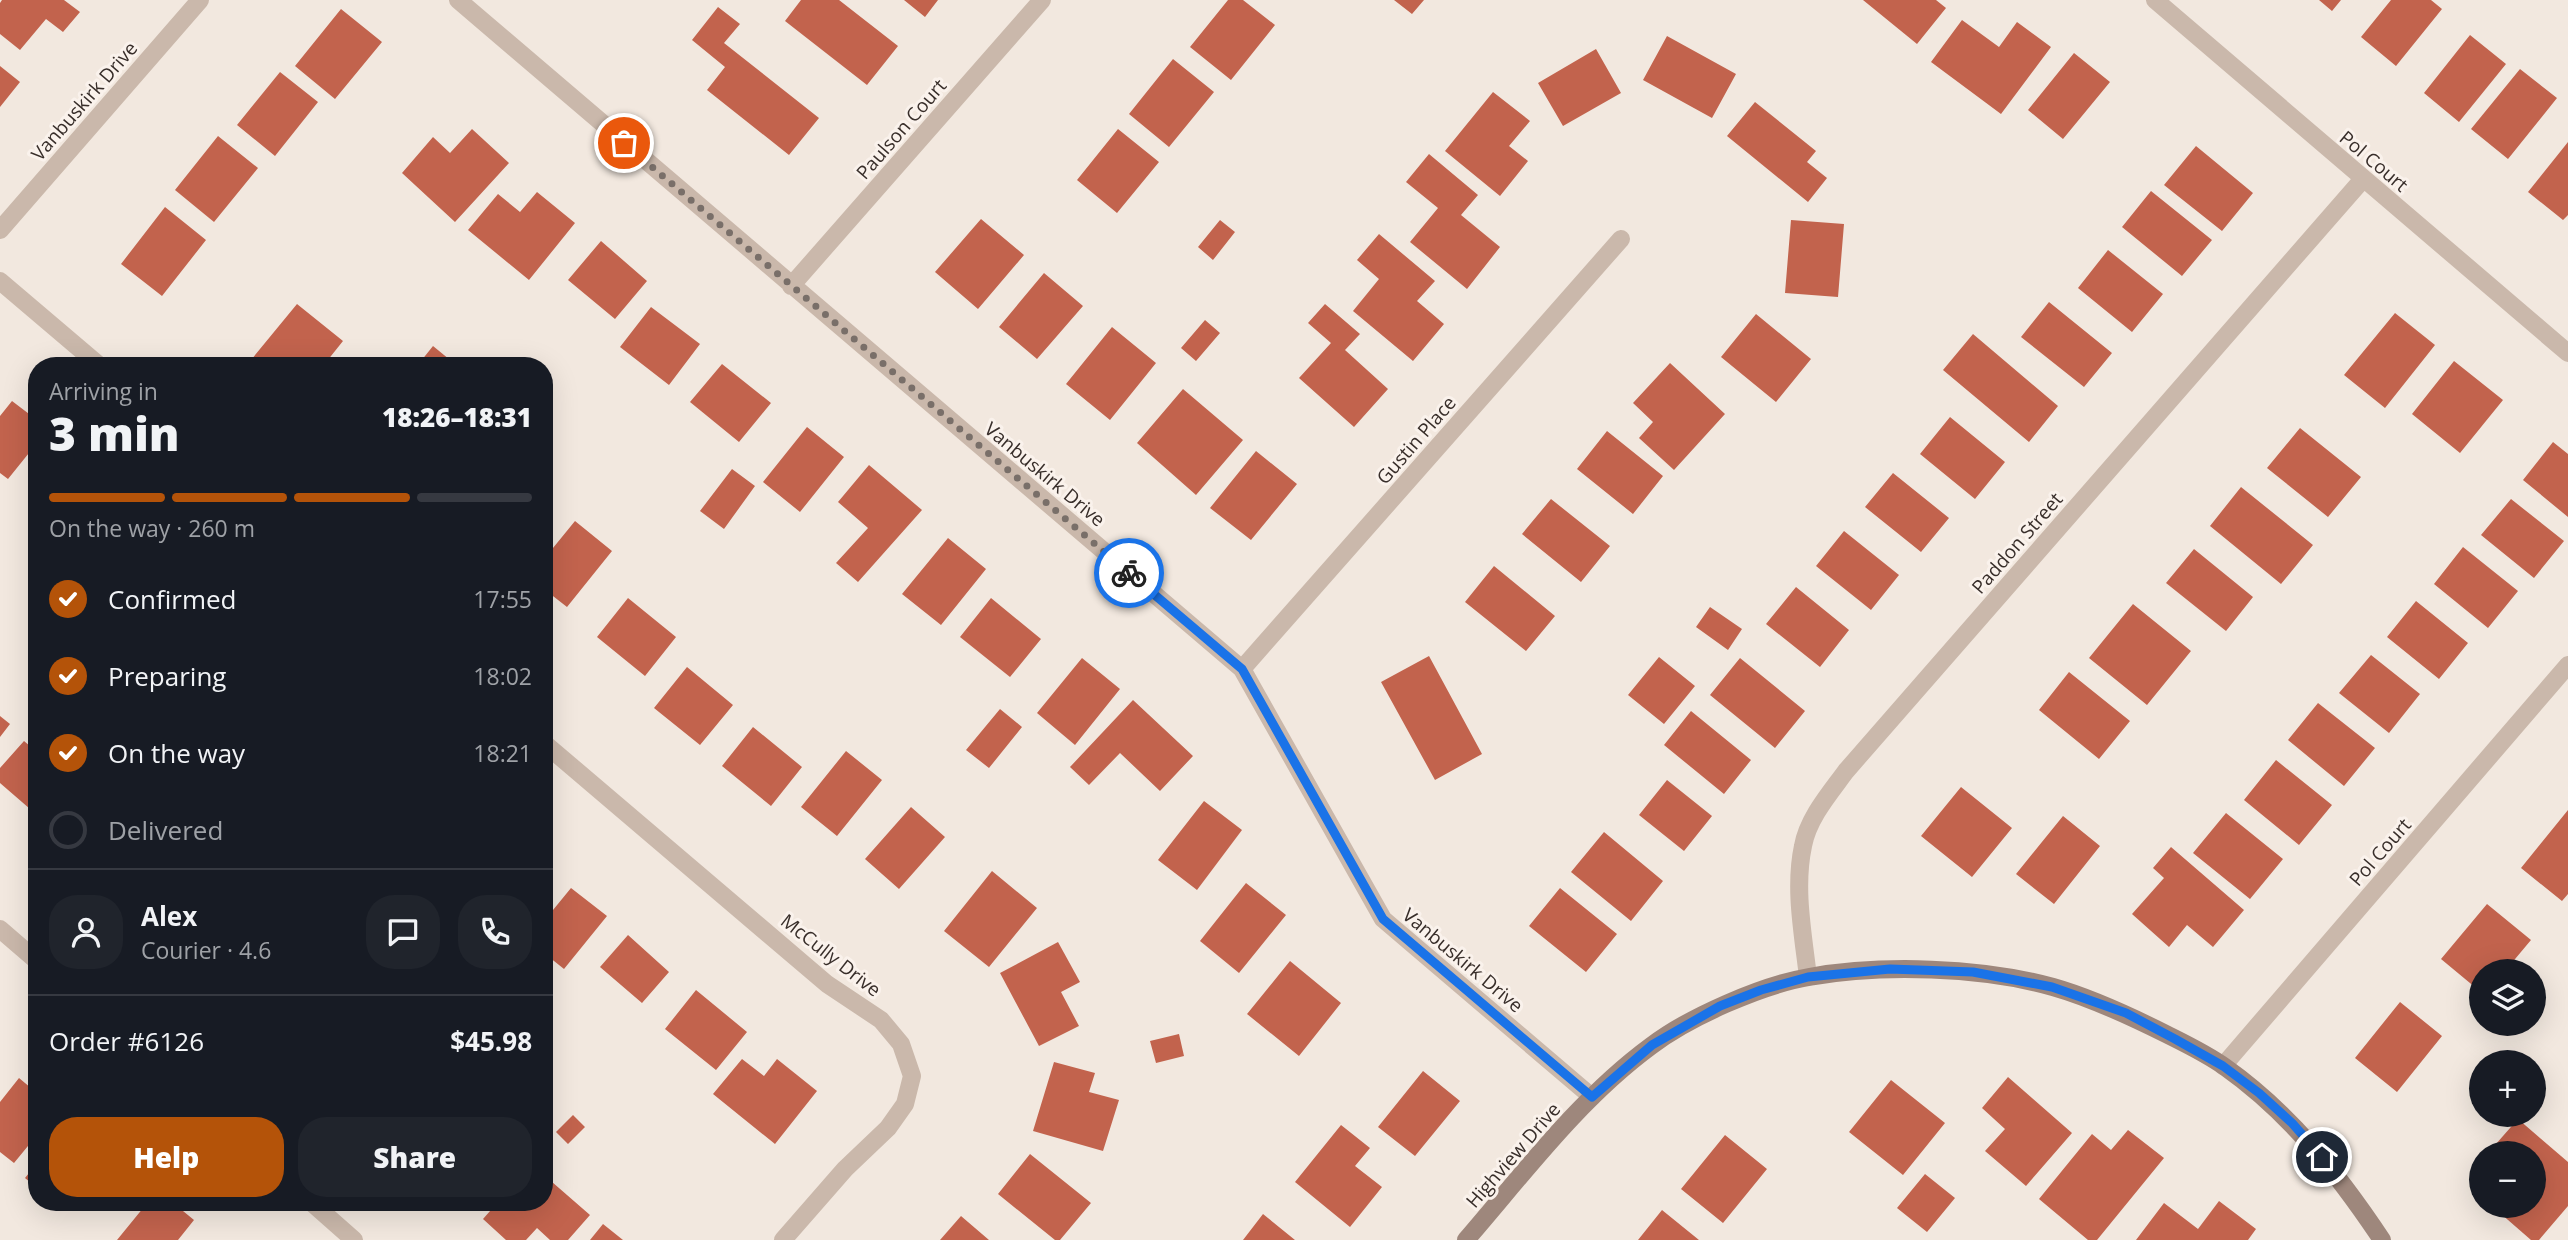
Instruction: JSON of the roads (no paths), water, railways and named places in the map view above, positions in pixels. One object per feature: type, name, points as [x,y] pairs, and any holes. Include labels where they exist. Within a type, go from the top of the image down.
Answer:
[{"type":"street","name":"Vanbuskirk Drive","points":[[0,230],[200,0]]},
{"type":"street","name":"Vanbuskirk Drive","points":[[458,0],[1242,669],[1383,919],[1592,1097]]},
{"type":"street","name":"Paulson Court","points":[[790,286],[1042,0]]},
{"type":"street","name":"Pol Court","points":[[2154,0],[2568,352]]},
{"type":"street","name":"Paddon Street","points":[[1808,977],[1800,881],[1803,844],[1821,805],[1855,760],[2363,179]]},
{"type":"street","name":"Gustin Place","points":[[1242,669],[1621,239]]},
{"type":"street","points":[[0,281],[89,357]]},
{"type":"street","name":"Pol Court","points":[[2223,1066],[2568,666]]},
{"type":"street","name":"McCully Drive","points":[[553,751],[827,984],[881,1020],[901,1044],[912,1076],[905,1104],[888,1128],[845,1169],[783,1240]]},
{"type":"street","points":[[0,929],[28,953]]},
{"type":"street","name":"Highview Drive","points":[[1466,1240],[1592,1097],[1652,1045],[1720,1006],[1761,990],[1808,977],[1890,969],[1973,972],[2052,987],[2126,1013],[2223,1066],[2292,1123],[2350,1192],[2382,1240]]},
{"type":"street","points":[[321,1211],[354,1240]]}]
